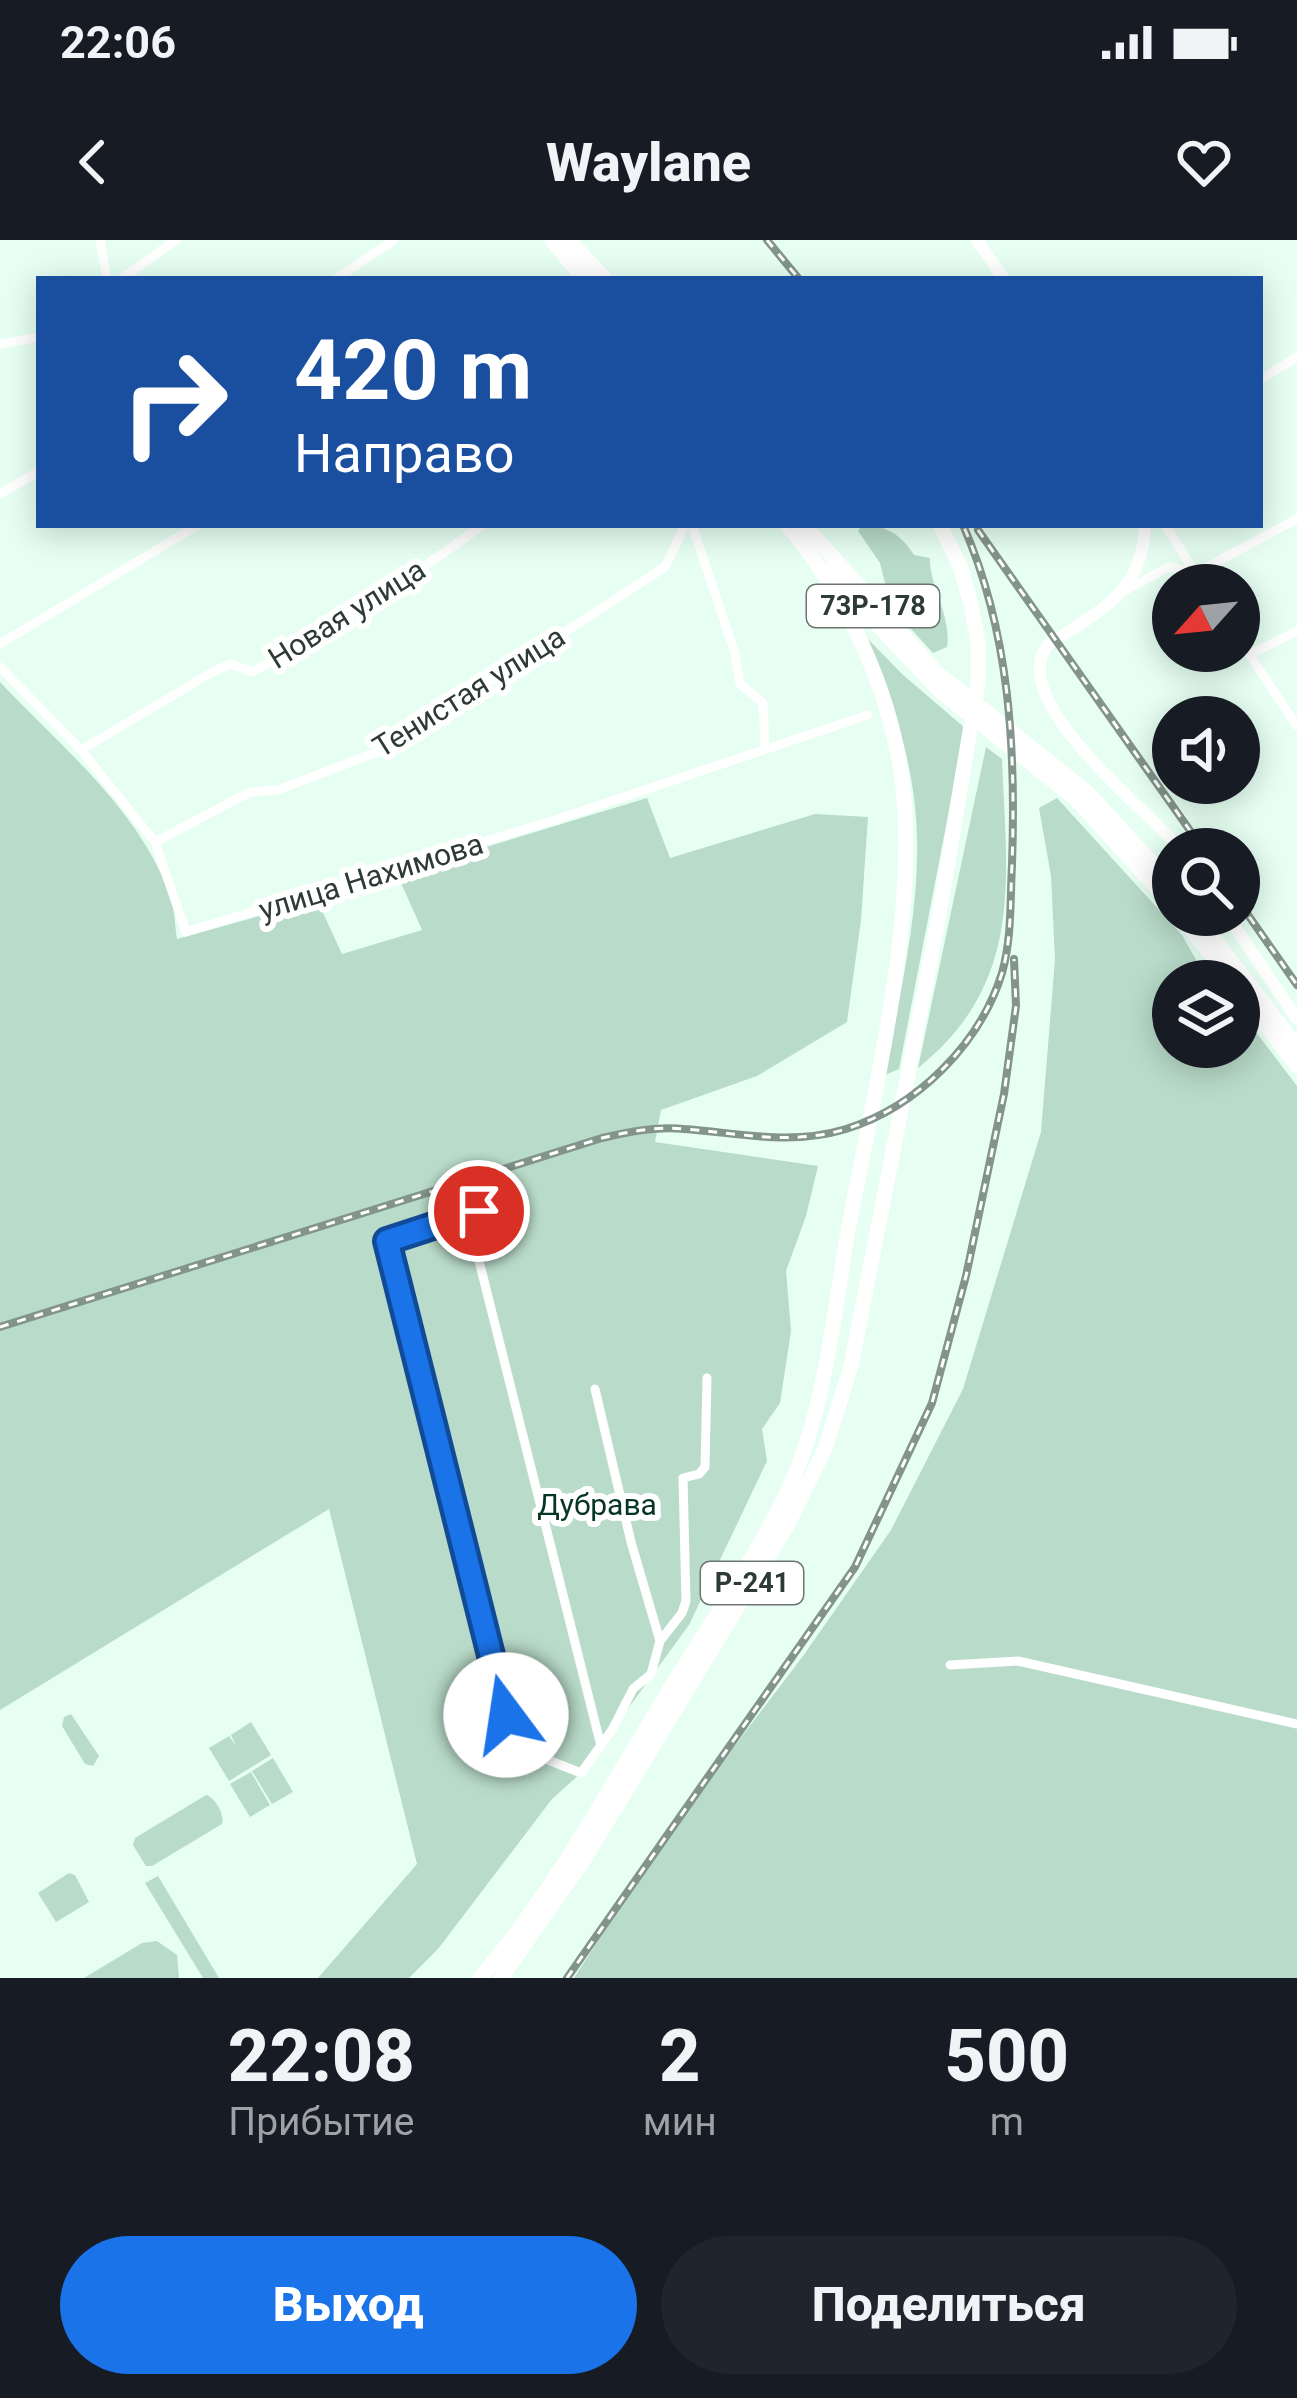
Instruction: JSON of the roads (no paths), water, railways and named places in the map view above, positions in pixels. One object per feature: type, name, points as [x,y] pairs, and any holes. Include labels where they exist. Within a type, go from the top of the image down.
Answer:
[{"type":"main road","points":[[552,240],[577,271]]},
{"type":"main road","points":[[569,240],[577,271]]},
{"type":"main road","name":"Р-241","points":[[480,1978],[584,1829],[790,1485],[817,1397],[896,964],[903,888],[903,789],[890,722],[868,661],[814,556],[790,528]]},
{"type":"main road","name":"73Р-178","points":[[807,528],[944,686]]},
{"type":"main road","name":"Р-241","points":[[501,1978],[585,1858],[788,1524],[825,1449],[850,1366],[970,753],[978,684],[971,604],[941,528]]},
{"type":"main road","name":"73Р-178","points":[[814,556],[944,686],[1108,812],[1152,862]]},
{"type":"main road","name":"73Р-178","points":[[1051,769],[1152,882]]},
{"type":"main road","points":[[1197,936],[1215,960]]},
{"type":"main road","points":[[1211,936],[1295,1053]]},
{"type":"main road","points":[[1260,1014],[1295,1053]]},
{"type":"street","points":[[100,240],[106,276]]},
{"type":"street","points":[[125,276],[176,240]]},
{"type":"street","points":[[340,276],[394,240]]},
{"type":"street","points":[[977,240],[1002,276]]},
{"type":"street","points":[[0,344],[36,338]]},
{"type":"street","points":[[1263,378],[1297,357]]},
{"type":"street","points":[[0,494],[36,473]]},
{"type":"street","points":[[1213,564],[1297,519]]},
{"type":"street","points":[[175,528],[178,537]]},
{"type":"street","points":[[0,644],[193,528]]},
{"type":"street","name":"Новая улица","points":[[82,750],[216,670],[231,664],[252,672],[284,655],[373,604],[479,528]]},
{"type":"street","name":"Тенистая улица","points":[[155,842],[250,792],[278,790],[313,779],[385,749],[665,567],[687,528]]},
{"type":"street","points":[[690,528],[735,654],[740,684],[763,703],[765,748]]},
{"type":"street","points":[[1126,590],[1139,564],[1145,528]]},
{"type":"street","points":[[1168,528],[1190,564]]},
{"type":"street","points":[[1152,576],[1048,645],[1037,674],[1052,710],[1076,743],[1159,828]]},
{"type":"street","points":[[1260,650],[1297,631]]},
{"type":"street","name":"улица Нахимова","points":[[0,667],[82,750],[155,842],[186,932],[558,819],[868,715]]},
{"type":"street","points":[[1260,670],[1297,726]]},
{"type":"street","points":[[1241,936],[1297,1019]]},
{"type":"street","points":[[479,1211],[387,1241],[506,1715],[481,1738],[490,1757],[509,1761],[538,1756],[580,1773],[612,1730],[633,1689],[651,1674],[660,1641],[686,1601],[683,1478],[700,1474],[705,1467],[707,1378]]},
{"type":"street","points":[[471,1229],[600,1742]]},
{"type":"street","points":[[596,1389],[631,1542],[660,1641]]},
{"type":"street","points":[[950,1665],[1018,1661],[1297,1724]]},
{"type":"railway","points":[[767,240],[797,276]]},
{"type":"railway","points":[[0,1327],[602,1138],[663,1128],[765,1137],[825,1134],[872,1119],[921,1089],[962,1048],[978,1024],[1002,973],[1009,933],[1013,778],[1007,692],[991,607],[964,528]]},
{"type":"railway","points":[[978,530],[1188,828]]},
{"type":"railway","points":[[1260,932],[1297,985]]},
{"type":"railway","points":[[567,1978],[855,1567],[932,1403],[966,1276],[1004,1094],[1016,1006],[1014,959]]},
{"type":"park label","name":"Дубрава","points":[[597,1505]]}]
